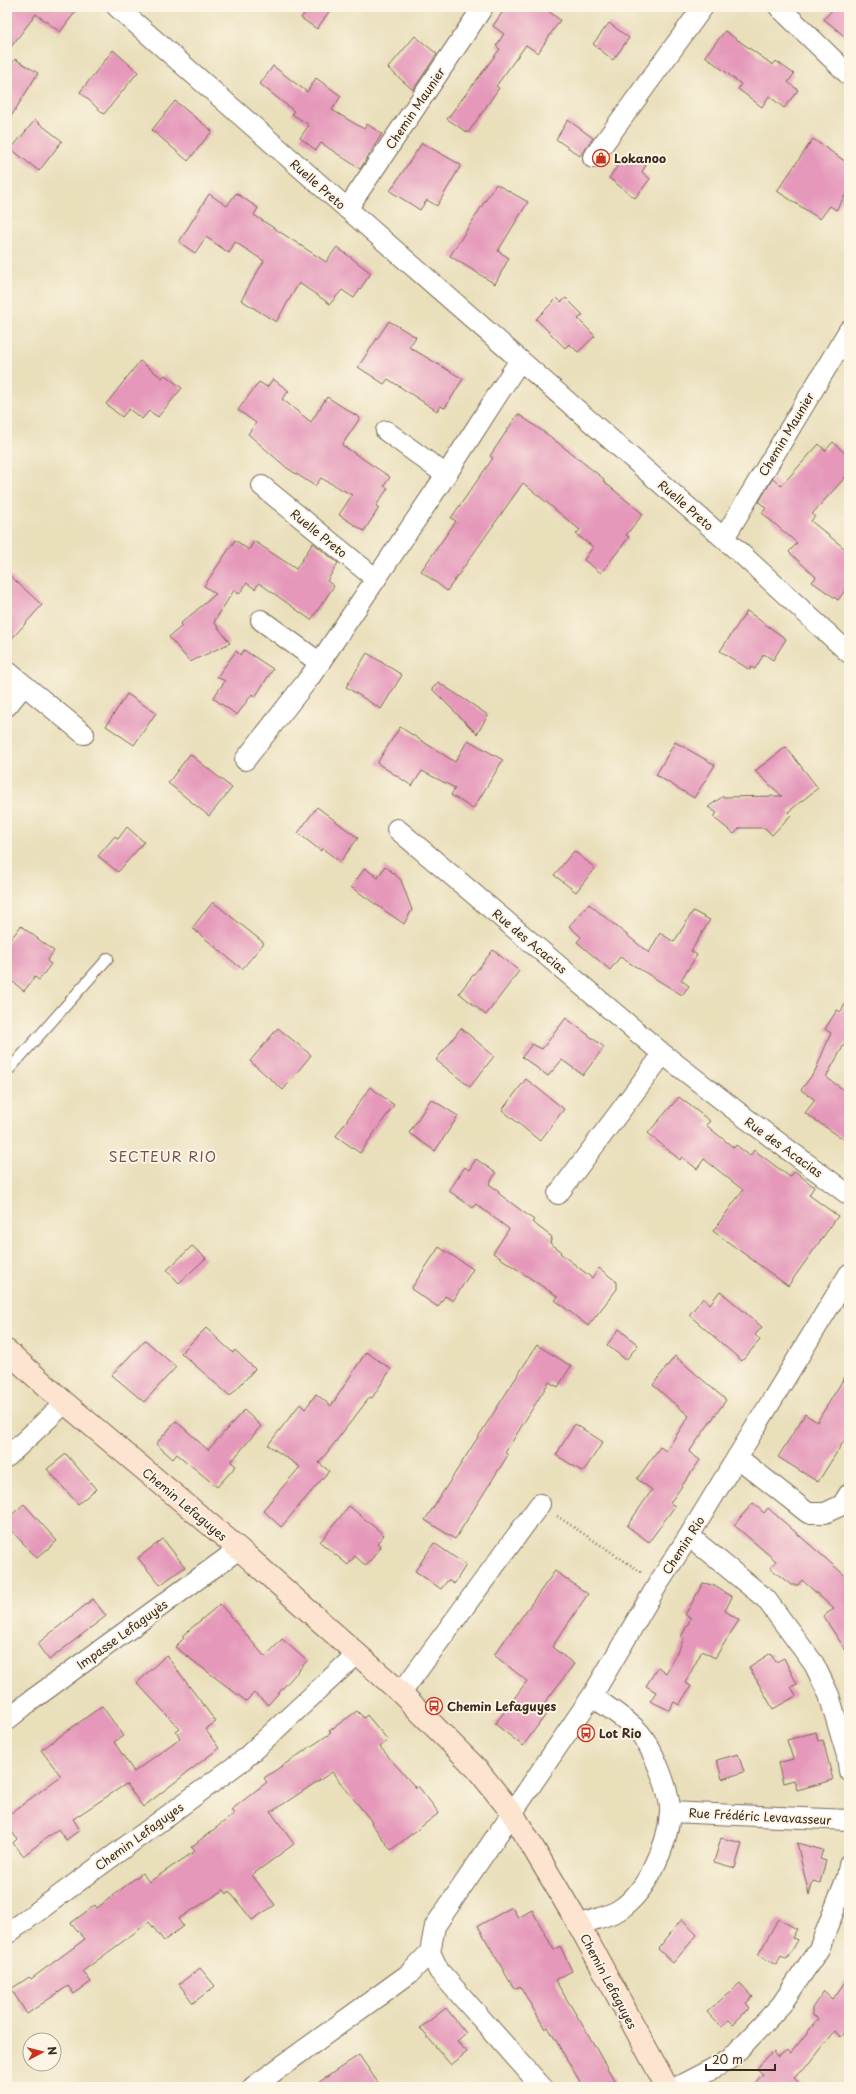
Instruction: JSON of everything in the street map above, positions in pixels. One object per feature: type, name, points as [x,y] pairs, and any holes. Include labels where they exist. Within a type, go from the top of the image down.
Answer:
[{"type":"main road","name":"Chemin Lefaguyes","points":[[7,1351],[65,1403],[239,1549],[357,1654],[477,1769],[513,1814],[579,1925],[666,2087]]},
{"type":"street","name":"Ruelle Preto","points":[[117,7],[724,538],[849,653]]},
{"type":"street","name":"Chemin Maunier","points":[[347,209],[483,7]]},
{"type":"street","points":[[593,158],[703,7]]},
{"type":"street","points":[[779,7],[849,75]]},
{"type":"street","name":"Chemin Maunier","points":[[724,538],[849,330]]},
{"type":"street","points":[[245,760],[320,663],[446,475],[520,360]]},
{"type":"street","points":[[386,431],[446,475]]},
{"type":"street","name":"Ruelle Preto","points":[[262,486],[376,579]]},
{"type":"street","points":[[261,620],[320,663]]},
{"type":"street","points":[[7,671],[84,734]]},
{"type":"street","points":[[7,706],[24,685]]},
{"type":"street","name":"Rue des Acacias","points":[[397,829],[663,1054],[739,1113],[849,1194]]},
{"type":"street","points":[[558,1194],[663,1054]]},
{"type":"street","name":"Chemin Rio","points":[[513,1814],[592,1696],[658,1584],[689,1536],[849,1274]]},
{"type":"street","points":[[7,1458],[65,1403]]},
{"type":"street","points":[[737,1457],[808,1513],[825,1514],[842,1505],[849,1494]]},
{"type":"street","points":[[400,1694],[540,1504]]},
{"type":"street","points":[[689,1536],[766,1599],[814,1664],[829,1695],[847,1756],[849,1771]]},
{"type":"street","name":"Impasse Lefaguyès","points":[[7,1720],[29,1702],[239,1549]]},
{"type":"street","name":"Chemin Lefaguyes","points":[[7,1934],[243,1760],[357,1654]]},
{"type":"street","name":"Rue Frédéric Levavasseur","points":[[579,1925],[619,1910],[645,1884],[663,1849],[670,1812],[663,1778],[653,1753],[638,1731],[592,1696]]},
{"type":"street","name":"Rue Frédéric Levavasseur","points":[[670,1812],[849,1820]]},
{"type":"street","points":[[252,2087],[410,1973],[430,1952],[435,1926],[513,1814]]},
{"type":"street","points":[[677,2087],[729,2060],[781,2005],[819,1949],[847,1876],[849,1865]]},
{"type":"street","points":[[430,1952],[439,1971],[542,2087]]},
{"type":"lane","points":[[7,1072],[108,958]]},
{"type":"path","points":[[540,1504],[658,1584]]},
{"type":"building","points":[[7,7],[79,7],[60,32],[36,14],[7,52]]},
{"type":"building","points":[[309,7],[332,7],[317,29],[301,18]]},
{"type":"building","points":[[506,7],[543,7],[560,20],[538,53],[526,45],[496,86],[499,88],[468,133],[447,119],[500,49],[496,46],[504,34],[493,26]]},
{"type":"building","points":[[835,7],[849,7],[849,40],[824,19]]},
{"type":"building","points":[[609,23],[629,38],[613,60],[593,44]]},
{"type":"building","points":[[725,31],[773,65],[776,61],[794,74],[788,82],[798,90],[784,108],[769,96],[762,107],[738,89],[741,84],[705,56]]},
{"type":"building","points":[[415,36],[437,54],[413,90],[388,68]]},
{"type":"building","points":[[113,50],[138,72],[104,114],[80,92]]},
{"type":"building","points":[[15,59],[38,73],[7,123],[7,71]]},
{"type":"building","points":[[273,66],[307,92],[316,78],[341,96],[332,110],[364,129],[367,124],[382,134],[360,169],[321,143],[316,150],[300,138],[309,125],[292,114],[294,111],[260,84]]},
{"type":"building","points":[[175,101],[212,131],[188,161],[152,130]]},
{"type":"building","points":[[35,120],[62,141],[39,171],[11,149]]},
{"type":"building","points":[[568,120],[593,138],[580,156],[556,139]]},
{"type":"building","points":[[813,139],[849,164],[849,190],[836,210],[830,206],[820,219],[777,191]]},
{"type":"building","points":[[422,143],[461,165],[437,206],[427,200],[420,210],[390,191]]},
{"type":"building","points":[[631,154],[646,165],[642,172],[650,179],[635,198],[609,178],[623,158],[626,161]]},
{"type":"building","points":[[496,184],[528,202],[498,251],[509,258],[495,284],[450,256]]},
{"type":"building","points":[[236,193],[258,208],[254,215],[326,262],[337,247],[371,273],[354,298],[342,290],[330,304],[299,283],[276,322],[241,300],[264,261],[235,242],[229,253],[206,237],[195,253],[179,242],[209,194],[227,206]]},
{"type":"building","points":[[557,298],[561,302],[566,298],[583,315],[578,319],[595,336],[578,352],[569,344],[565,348],[536,319]]},
{"type":"building","points":[[389,321],[416,337],[409,347],[463,379],[445,408],[440,406],[437,411],[388,379],[384,384],[358,367]]},
{"type":"building","points":[[140,361],[162,378],[165,375],[182,388],[158,417],[149,411],[142,419],[129,409],[122,417],[106,404]]},
{"type":"building","points":[[273,379],[289,391],[282,399],[311,422],[327,397],[360,418],[342,445],[390,477],[384,486],[388,488],[376,506],[379,508],[364,531],[339,515],[352,495],[321,478],[315,486],[287,468],[248,434],[256,423],[238,410],[259,382],[267,387]]},
{"type":"building","points":[[518,414],[548,435],[604,479],[603,481],[643,514],[626,535],[629,537],[601,573],[584,560],[593,547],[576,534],[580,530],[523,483],[447,591],[421,571],[456,521],[451,518],[493,458],[490,456]]},
{"type":"building","points":[[833,442],[849,457],[849,473],[812,514],[815,516],[811,521],[849,552],[849,585],[838,600],[812,582],[816,577],[789,552],[797,543],[762,513],[766,508],[759,502],[773,478],[781,486],[819,444],[825,451]]},
{"type":"building","points":[[235,540],[249,550],[254,541],[296,569],[313,543],[338,563],[327,581],[334,586],[311,620],[259,583],[255,589],[247,583],[239,594],[234,590],[214,622],[230,643],[190,662],[169,637],[182,626],[180,624],[216,594],[204,586]]},
{"type":"building","points":[[7,573],[42,605],[7,644]]},
{"type":"building","points":[[747,611],[786,639],[773,660],[764,654],[755,669],[751,667],[750,670],[720,651]]},
{"type":"building","points":[[244,650],[273,669],[255,697],[252,694],[237,715],[213,698],[225,681],[217,677],[236,651],[240,655]]},
{"type":"building","points":[[367,653],[402,675],[381,709],[346,687]]},
{"type":"building","points":[[438,682],[488,715],[477,734],[432,689]]},
{"type":"building","points":[[127,694],[156,713],[134,745],[106,726]]},
{"type":"building","points":[[400,727],[455,762],[468,740],[503,760],[473,809],[451,795],[455,788],[422,771],[412,786],[377,763]]},
{"type":"building","points":[[675,742],[715,765],[694,798],[656,775]]},
{"type":"building","points":[[786,747],[818,788],[788,812],[791,815],[772,835],[765,828],[740,828],[734,834],[713,817],[717,813],[708,807],[722,797],[782,796],[755,771]]},
{"type":"building","points":[[190,754],[232,788],[209,816],[168,783]]},
{"type":"building","points":[[317,807],[358,838],[340,862],[322,848],[321,851],[298,833]]},
{"type":"building","points":[[127,827],[144,842],[118,872],[98,856],[115,836],[118,839]]},
{"type":"building","points":[[574,851],[595,868],[576,892],[554,875]]},
{"type":"building","points":[[385,866],[401,880],[412,910],[404,924],[351,887],[365,868],[378,878]]},
{"type":"building","points":[[213,902],[264,943],[242,969],[192,928]]},
{"type":"building","points":[[589,904],[649,953],[660,933],[674,942],[693,911],[710,920],[691,951],[697,955],[681,980],[689,986],[682,995],[620,957],[610,970],[577,942],[581,937],[569,926]]},
{"type":"building","points":[[21,926],[54,951],[47,961],[51,964],[39,980],[35,977],[24,991],[7,977],[7,944]]},
{"type":"building","points":[[493,950],[519,971],[486,1015],[459,993]]},
{"type":"building","points":[[849,996],[849,1046],[845,1043],[826,1077],[849,1094],[849,1143],[805,1113],[815,1100],[801,1090],[815,1071],[831,1033],[825,1029],[837,1010],[841,1012]]},
{"type":"building","points":[[566,1018],[604,1047],[583,1075],[562,1060],[548,1076],[522,1057],[532,1044],[542,1049]]},
{"type":"building","points":[[278,1028],[311,1055],[283,1090],[250,1061]]},
{"type":"building","points":[[461,1028],[494,1056],[470,1087],[436,1060]]},
{"type":"building","points":[[526,1079],[564,1109],[540,1141],[502,1110]]},
{"type":"building","points":[[370,1087],[394,1105],[360,1153],[336,1136]]},
{"type":"building","points":[[679,1097],[710,1121],[706,1125],[734,1148],[736,1145],[750,1156],[754,1150],[790,1177],[795,1171],[814,1187],[809,1195],[838,1216],[788,1286],[713,1231],[743,1190],[704,1159],[697,1169],[682,1157],[680,1160],[648,1133]]},
{"type":"building","points":[[431,1099],[458,1116],[435,1151],[409,1133]]},
{"type":"building","points":[[476,1159],[496,1173],[489,1184],[499,1191],[498,1193],[534,1220],[532,1222],[552,1237],[550,1243],[561,1251],[560,1253],[592,1278],[599,1268],[617,1282],[617,1289],[588,1326],[555,1300],[558,1297],[493,1253],[509,1229],[476,1204],[473,1208],[449,1191],[465,1167],[469,1170]]},
{"type":"building","points":[[192,1246],[206,1258],[179,1283],[167,1270]]},
{"type":"building","points":[[439,1247],[473,1269],[453,1301],[445,1296],[438,1307],[411,1289]]},
{"type":"building","points":[[720,1291],[762,1327],[755,1335],[760,1340],[742,1361],[689,1315],[703,1298],[710,1304]]},
{"type":"building","points":[[206,1328],[233,1353],[235,1350],[255,1369],[230,1396],[181,1353]]},
{"type":"building","points":[[619,1329],[638,1345],[626,1360],[607,1345]]},
{"type":"building","points":[[145,1340],[176,1367],[144,1402],[112,1375]]},
{"type":"building","points":[[537,1345],[571,1366],[558,1387],[549,1382],[505,1453],[508,1455],[455,1539],[425,1520]]},
{"type":"building","points":[[366,1352],[391,1369],[372,1398],[370,1397],[319,1463],[329,1471],[281,1527],[263,1510],[300,1467],[268,1445],[300,1404],[305,1409],[316,1394],[331,1406]]},
{"type":"building","points":[[675,1356],[726,1400],[689,1452],[700,1460],[670,1503],[675,1506],[649,1542],[627,1526],[652,1490],[637,1479],[660,1447],[666,1451],[689,1416],[653,1385]]},
{"type":"building","points":[[849,1370],[849,1433],[818,1482],[778,1457],[805,1414],[817,1422]]},
{"type":"building","points":[[244,1410],[261,1426],[231,1462],[236,1466],[217,1487],[177,1454],[173,1459],[156,1444],[176,1421],[208,1450]]},
{"type":"building","points":[[575,1424],[603,1442],[583,1472],[556,1455]]},
{"type":"building","points":[[66,1454],[96,1489],[78,1504],[47,1469]]},
{"type":"building","points":[[753,1503],[764,1513],[768,1508],[849,1579],[849,1655],[823,1616],[834,1609],[802,1580],[798,1585],[791,1585],[770,1568],[776,1561],[734,1525]]},
{"type":"building","points":[[24,1504],[57,1541],[37,1558],[7,1526],[7,1519]]},
{"type":"building","points":[[349,1506],[384,1535],[377,1543],[381,1547],[366,1566],[355,1556],[348,1565],[320,1542]]},
{"type":"building","points":[[163,1539],[185,1567],[160,1585],[138,1558]]},
{"type":"building","points":[[434,1543],[466,1565],[454,1584],[448,1580],[441,1589],[415,1571]]},
{"type":"building","points":[[555,1571],[588,1594],[552,1647],[574,1664],[540,1709],[546,1714],[523,1746],[495,1724],[527,1681],[494,1655]]},
{"type":"building","points":[[703,1583],[713,1585],[732,1597],[725,1611],[739,1620],[715,1658],[702,1651],[685,1683],[691,1686],[679,1705],[674,1702],[669,1710],[650,1701],[656,1692],[646,1686],[658,1667],[666,1673],[684,1639],[681,1637],[691,1618],[685,1615]]},
{"type":"building","points":[[93,1599],[106,1616],[49,1660],[37,1644]]},
{"type":"building","points":[[220,1604],[265,1657],[282,1639],[307,1661],[268,1705],[254,1693],[246,1701],[175,1647],[184,1638],[182,1636]]},
{"type":"building","points":[[771,1653],[776,1662],[784,1658],[797,1684],[791,1687],[796,1696],[773,1709],[749,1667]]},
{"type":"building","points":[[166,1655],[216,1722],[205,1729],[219,1748],[143,1807],[126,1784],[73,1819],[80,1830],[66,1840],[58,1829],[23,1856],[13,1843],[17,1839],[7,1825],[7,1816],[61,1776],[41,1750],[102,1706],[123,1736],[114,1742],[134,1772],[180,1738],[176,1732],[180,1729],[137,1683]]},
{"type":"building","points":[[357,1711],[364,1718],[367,1715],[388,1740],[380,1747],[416,1788],[418,1786],[439,1813],[391,1850],[371,1823],[372,1822],[332,1772],[271,1812],[294,1844],[252,1875],[275,1905],[252,1920],[229,1891],[227,1894],[224,1890],[178,1919],[183,1926],[164,1941],[149,1922],[83,1971],[91,1982],[74,1994],[68,1986],[27,2014],[11,1989],[29,1977],[31,1979],[85,1939],[71,1923],[95,1905],[97,1908],[142,1873],[149,1882],[195,1851],[191,1847],[234,1814],[231,1810],[267,1782],[264,1778],[331,1733],[329,1731]]},
{"type":"building","points":[[816,1732],[818,1741],[823,1740],[833,1780],[797,1790],[794,1780],[783,1783],[778,1763],[793,1759],[787,1740]]},
{"type":"building","points":[[738,1754],[744,1772],[722,1779],[717,1760]]},
{"type":"building","points":[[721,1838],[742,1843],[735,1868],[714,1862]]},
{"type":"building","points":[[797,1843],[823,1850],[820,1859],[826,1861],[820,1883],[813,1881],[809,1895]]},
{"type":"building","points":[[512,1907],[518,1918],[532,1910],[554,1950],[560,1946],[572,1971],[555,1980],[618,2087],[583,2087],[548,2027],[545,2029],[520,1986],[514,1989],[478,1926]]},
{"type":"building","points":[[682,1919],[697,1935],[673,1963],[658,1949]]},
{"type":"building","points":[[778,1919],[797,1929],[792,1938],[798,1940],[787,1959],[781,1956],[776,1965],[758,1955]]},
{"type":"building","points":[[200,1968],[215,1986],[193,2003],[179,1984]]},
{"type":"building","points":[[849,1976],[849,2025],[840,2037],[834,2032],[810,2063],[794,2077],[802,2087],[751,2087],[763,2074],[756,2068],[774,2052],[778,2057],[787,2050],[790,2054],[818,2019],[812,2015],[812,2008],[824,1991],[833,1999]]},
{"type":"building","points":[[740,1983],[753,1997],[746,2003],[750,2008],[733,2024],[729,2020],[721,2027],[707,2012]]},
{"type":"building","points":[[446,2008],[466,2033],[457,2041],[467,2052],[451,2065],[420,2028]]},
{"type":"building","points":[[359,2055],[381,2087],[312,2087]]},
{"type":"place","name":"Lokanoo","points":[[601,158]]},
{"type":"place","name":"Chemin Lefaguyes","points":[[434,1706]]},
{"type":"place","name":"Lot Rio","points":[[586,1733]]},
{"type":"district","name":"SECTEUR RIO","points":[[163,1156]]}]
